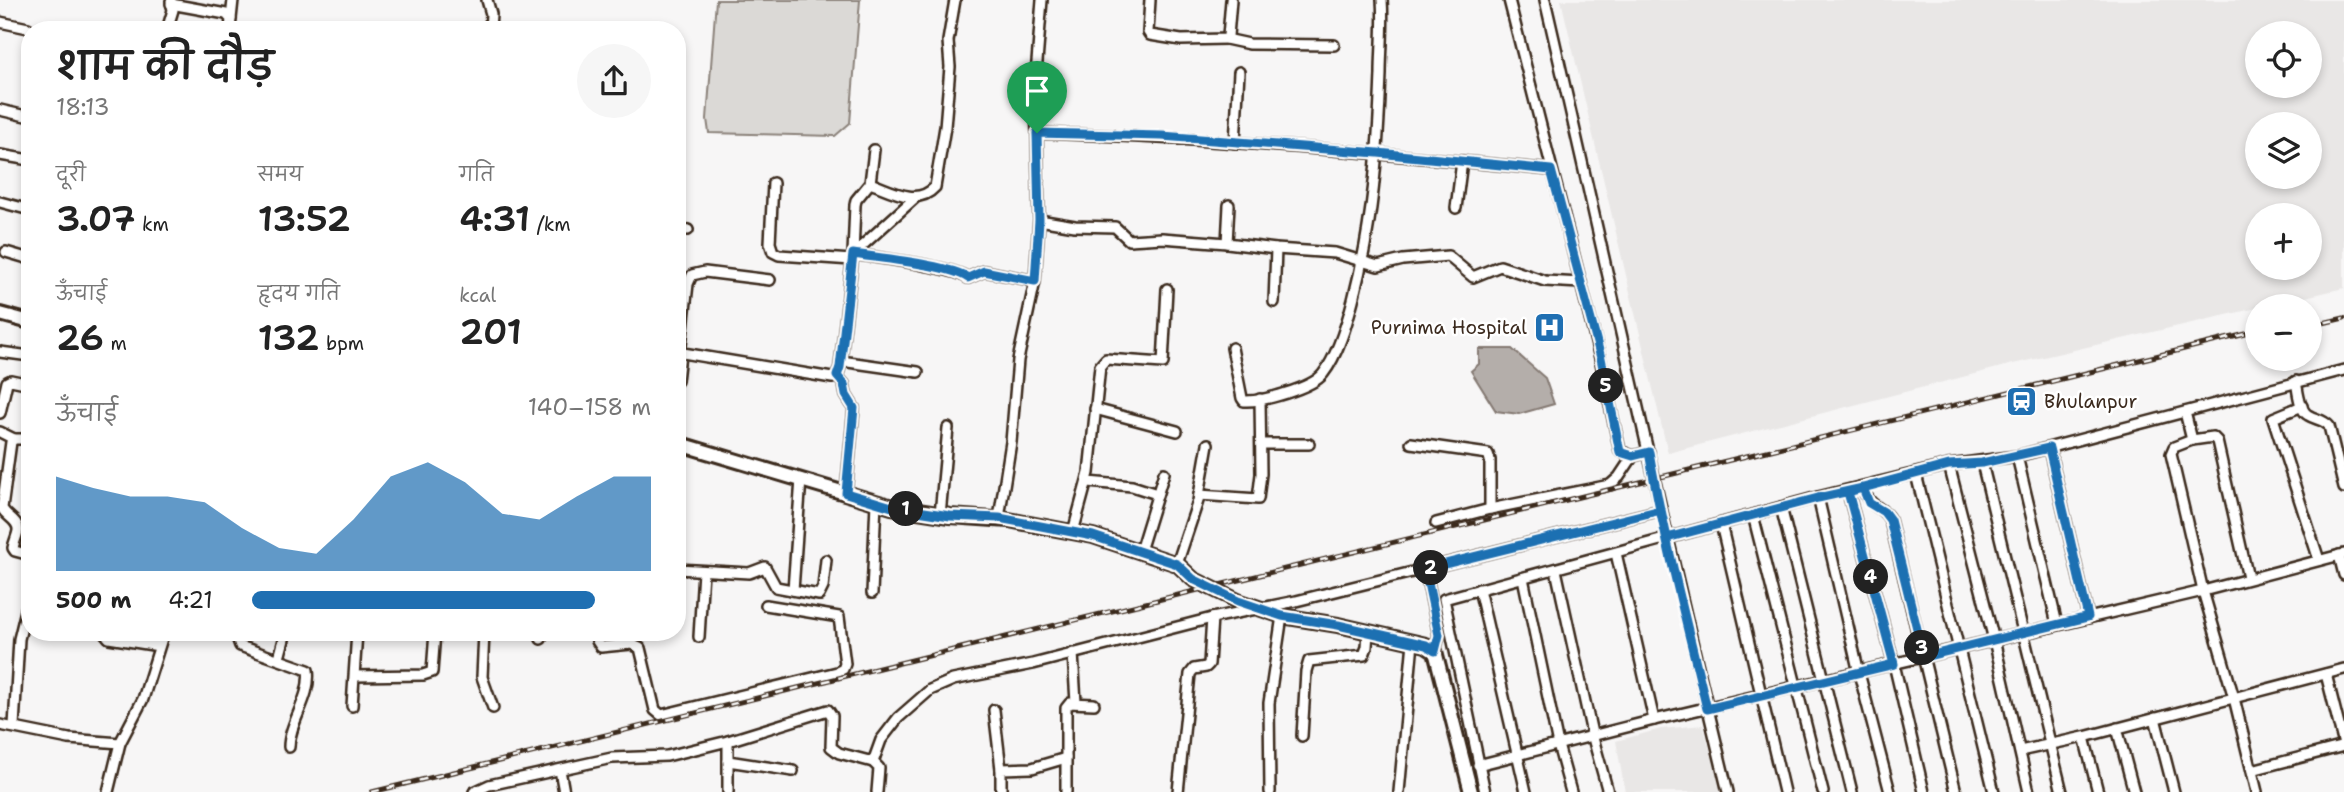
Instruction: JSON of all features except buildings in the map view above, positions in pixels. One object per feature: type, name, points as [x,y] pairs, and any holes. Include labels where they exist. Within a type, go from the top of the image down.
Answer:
[{"type":"street","points":[[231,19],[233,0]]},
{"type":"street","points":[[487,0],[490,21]]},
{"type":"street","points":[[853,257],[916,197],[931,191],[937,182],[945,127],[950,67],[948,41],[954,0]]},
{"type":"street","points":[[999,518],[1011,442],[1018,360],[1035,281],[1039,220],[1035,87],[1042,0]]},
{"type":"street","points":[[1150,0],[1150,35],[1181,40],[1226,39],[1250,44],[1334,45]]},
{"type":"street","points":[[1226,39],[1231,0]]},
{"type":"street","points":[[1232,348],[1242,398],[1248,401],[1260,399],[1316,380],[1323,374],[1346,326],[1363,261],[1378,153],[1382,0]]},
{"type":"street","points":[[1509,0],[1601,358],[1620,452],[1633,456],[1649,452]]},
{"type":"street","points":[[1545,0],[1667,538],[1728,792]]},
{"type":"street","points":[[170,21],[173,10],[171,2],[226,14],[231,19]]},
{"type":"street","points":[[0,22],[21,26]]},
{"type":"street","points":[[1234,143],[1239,72]]},
{"type":"street","points":[[0,110],[21,115]]},
{"type":"street","points":[[1037,133],[1162,136],[1551,170]]},
{"type":"street","points":[[837,376],[853,257],[855,205],[870,183],[874,150]]},
{"type":"street","points":[[0,155],[21,158]]},
{"type":"street","points":[[1456,208],[1462,162]]},
{"type":"street","points":[[773,183],[770,243],[773,252],[853,257],[943,269],[968,278],[984,271],[1035,281]]},
{"type":"street","points":[[870,183],[916,197]]},
{"type":"street","points":[[0,202],[21,208]]},
{"type":"street","points":[[1227,243],[1229,205]]},
{"type":"street","points":[[1039,220],[1075,226],[1115,227],[1129,240],[1162,238],[1335,253],[1378,266],[1403,260],[1448,256],[1472,277],[1500,266],[1545,281],[1581,283]]},
{"type":"street","points":[[1274,302],[1276,249]]},
{"type":"street","points":[[6,252],[21,256]]},
{"type":"street","points":[[686,299],[688,284],[692,275],[697,272],[769,280]]},
{"type":"street","points":[[1073,532],[1088,482],[1100,366],[1106,359],[1163,363],[1167,289]]},
{"type":"street","points":[[0,314],[21,320]]},
{"type":"street","points":[[0,352],[21,355]]},
{"type":"street","points":[[686,353],[832,378],[837,376]]},
{"type":"street","points":[[841,361],[918,372]]},
{"type":"street","points":[[1485,792],[1444,599],[1781,507],[1949,465],[2017,457],[2344,370]]},
{"type":"street","points":[[837,376],[844,384],[846,395],[854,408],[846,493]]},
{"type":"street","points":[[2296,381],[2302,405],[2309,416],[2326,422],[2329,426],[2344,488]]},
{"type":"street","points":[[0,413],[6,382],[21,382]]},
{"type":"street","points":[[1199,495],[1258,499],[1261,474],[1260,399]]},
{"type":"street","points":[[2302,405],[2273,418],[2319,560]]},
{"type":"street","points":[[1095,409],[1177,431]]},
{"type":"street","points":[[2185,412],[2192,440]]},
{"type":"street","points":[[940,515],[948,428]]},
{"type":"street","points":[[0,432],[14,439],[21,439]]},
{"type":"street","points":[[2248,578],[2217,441],[2213,437],[2192,440],[2174,447],[2171,454],[2203,590],[2258,792]]},
{"type":"street","points":[[14,439],[9,447],[2,508],[6,516],[18,526],[13,548],[21,553]]},
{"type":"street","points":[[1411,443],[1488,454],[1490,509]]},
{"type":"street","points":[[1177,564],[1199,495],[1208,444]]},
{"type":"street","points":[[1261,444],[1309,444]]},
{"type":"street","points":[[686,446],[876,502],[940,515],[999,518],[1093,536],[1177,564],[1193,579],[1238,601],[1282,616],[1413,642],[1426,645],[1435,651]]},
{"type":"street","points":[[2049,448],[2088,617]]},
{"type":"street","points":[[1436,523],[1490,509],[1610,485],[1633,456]]},
{"type":"street","points":[[2017,457],[2057,625]]},
{"type":"street","points":[[1982,463],[2062,792]]},
{"type":"street","points":[[1949,465],[1994,640],[2029,792]]},
{"type":"street","points":[[1140,551],[1164,474]]},
{"type":"street","points":[[1916,474],[1994,792]]},
{"type":"street","points":[[793,590],[801,479]]},
{"type":"street","points":[[1088,482],[1132,486],[1157,494]]},
{"type":"street","points":[[1863,488],[1869,503],[1884,512],[1890,520],[1956,792]]},
{"type":"street","points":[[1848,492],[1894,664],[1924,792]]},
{"type":"street","points":[[1818,498],[1890,792]]},
{"type":"street","points":[[872,593],[876,502]]},
{"type":"street","points":[[1781,507],[1852,792]]},
{"type":"street","points":[[873,762],[881,740],[909,706],[930,690],[953,680],[1425,569],[1661,510]]},
{"type":"street","points":[[1754,515],[1824,792]]},
{"type":"street","points":[[1721,524],[1784,792]]},
{"type":"street","points":[[1616,553],[1654,720]]},
{"type":"street","points":[[1478,765],[1654,720],[1797,688],[2342,555],[2344,575]]},
{"type":"street","points":[[686,570],[749,573],[765,567],[776,587],[819,594],[823,587],[826,560]]},
{"type":"street","points":[[1425,569],[1439,635],[1435,651],[1471,792]]},
{"type":"street","points":[[1556,570],[1592,738],[1608,792]]},
{"type":"street","points":[[699,637],[703,571]]},
{"type":"street","points":[[1523,578],[1558,745],[1571,792]]},
{"type":"street","points":[[1479,589],[1526,792]]},
{"type":"street","points":[[597,641],[601,647],[631,645],[640,648],[655,710],[661,715],[843,669],[845,664],[839,618],[766,605]]},
{"type":"street","points":[[1270,792],[1269,703],[1282,616]]},
{"type":"street","points":[[1178,792],[1190,674],[1194,669],[1209,664],[1212,618]]},
{"type":"street","points":[[14,726],[21,631]]},
{"type":"street","points":[[1302,736],[1309,661],[1364,655],[1368,632]]},
{"type":"street","points":[[128,641],[159,646]]},
{"type":"street","points":[[108,792],[120,743],[142,699],[161,641]]},
{"type":"street","points":[[238,641],[240,646],[305,668],[309,674],[289,747]]},
{"type":"street","points":[[279,659],[284,641]]},
{"type":"street","points":[[352,706],[357,641]]},
{"type":"street","points":[[355,676],[423,675],[432,672],[434,641]]},
{"type":"street","points":[[484,641],[482,677],[493,708]]},
{"type":"street","points":[[1399,792],[1413,642]]},
{"type":"street","points":[[1073,653],[1076,703]]},
{"type":"street","points":[[2020,751],[2084,737],[2344,669]]},
{"type":"street","points":[[2252,770],[2344,746],[2326,674]]},
{"type":"street","points":[[1066,792],[1066,708],[1070,703],[1094,704]]},
{"type":"street","points":[[474,792],[618,757],[667,755],[728,741],[828,710],[832,716],[831,747],[839,753],[873,762],[878,768],[877,792]]},
{"type":"street","points":[[994,710],[1002,769],[1001,792]]},
{"type":"street","points":[[2155,718],[2174,792]]},
{"type":"street","points":[[0,725],[69,739],[120,743]]},
{"type":"street","points":[[2117,728],[2134,792]]},
{"type":"street","points":[[2084,737],[2098,792]]},
{"type":"street","points":[[728,741],[728,792]]},
{"type":"street","points":[[1002,769],[1032,768],[1066,758]]},
{"type":"street","points":[[728,761],[793,771]]},
{"type":"street","points":[[560,770],[564,792]]},
{"type":"shaded area","points":[[716,0],[860,0],[850,123],[835,136],[709,133],[707,119]]},
{"type":"shaded area","points":[[1561,0],[2344,0],[2344,288],[2318,294],[2245,294],[2245,311],[2013,364],[1668,453]]},
{"type":"shaded area","points":[[1479,349],[1512,349],[1545,378],[1554,404],[1519,414],[1496,411],[1471,371],[1479,364]]},
{"type":"shaded area","points":[[1703,725],[1722,792],[1625,792],[1616,741],[1661,729]]},
{"type":"railway","points":[[2322,323],[2344,318]]},
{"type":"railway","points":[[372,792],[2245,334]]},
{"type":"place","name":"Purnima Hospital","points":[[1550,327]]},
{"type":"place","name":"Bhulanpur","points":[[2021,401]]},
{"type":"route","points":[[1037,133],[1039,220],[1035,281],[984,271],[968,278],[943,269],[853,254],[837,376],[842,380],[846,395],[854,408],[846,493],[892,507],[950,516],[999,518],[1093,536],[1177,564],[1193,579],[1238,601],[1282,616],[1413,642],[1426,645],[1435,651],[1439,635],[1425,569],[1661,510],[1667,538],[1818,498],[1863,488],[1869,503],[1887,514],[1890,520],[1924,657],[2088,617],[2049,448],[1982,463],[1949,465],[1863,488],[1848,492],[1894,664],[1707,709],[1687,623],[1661,510],[1653,478],[1649,452],[1633,456],[1620,452],[1601,358],[1551,170],[1162,136],[1037,133]]}]
